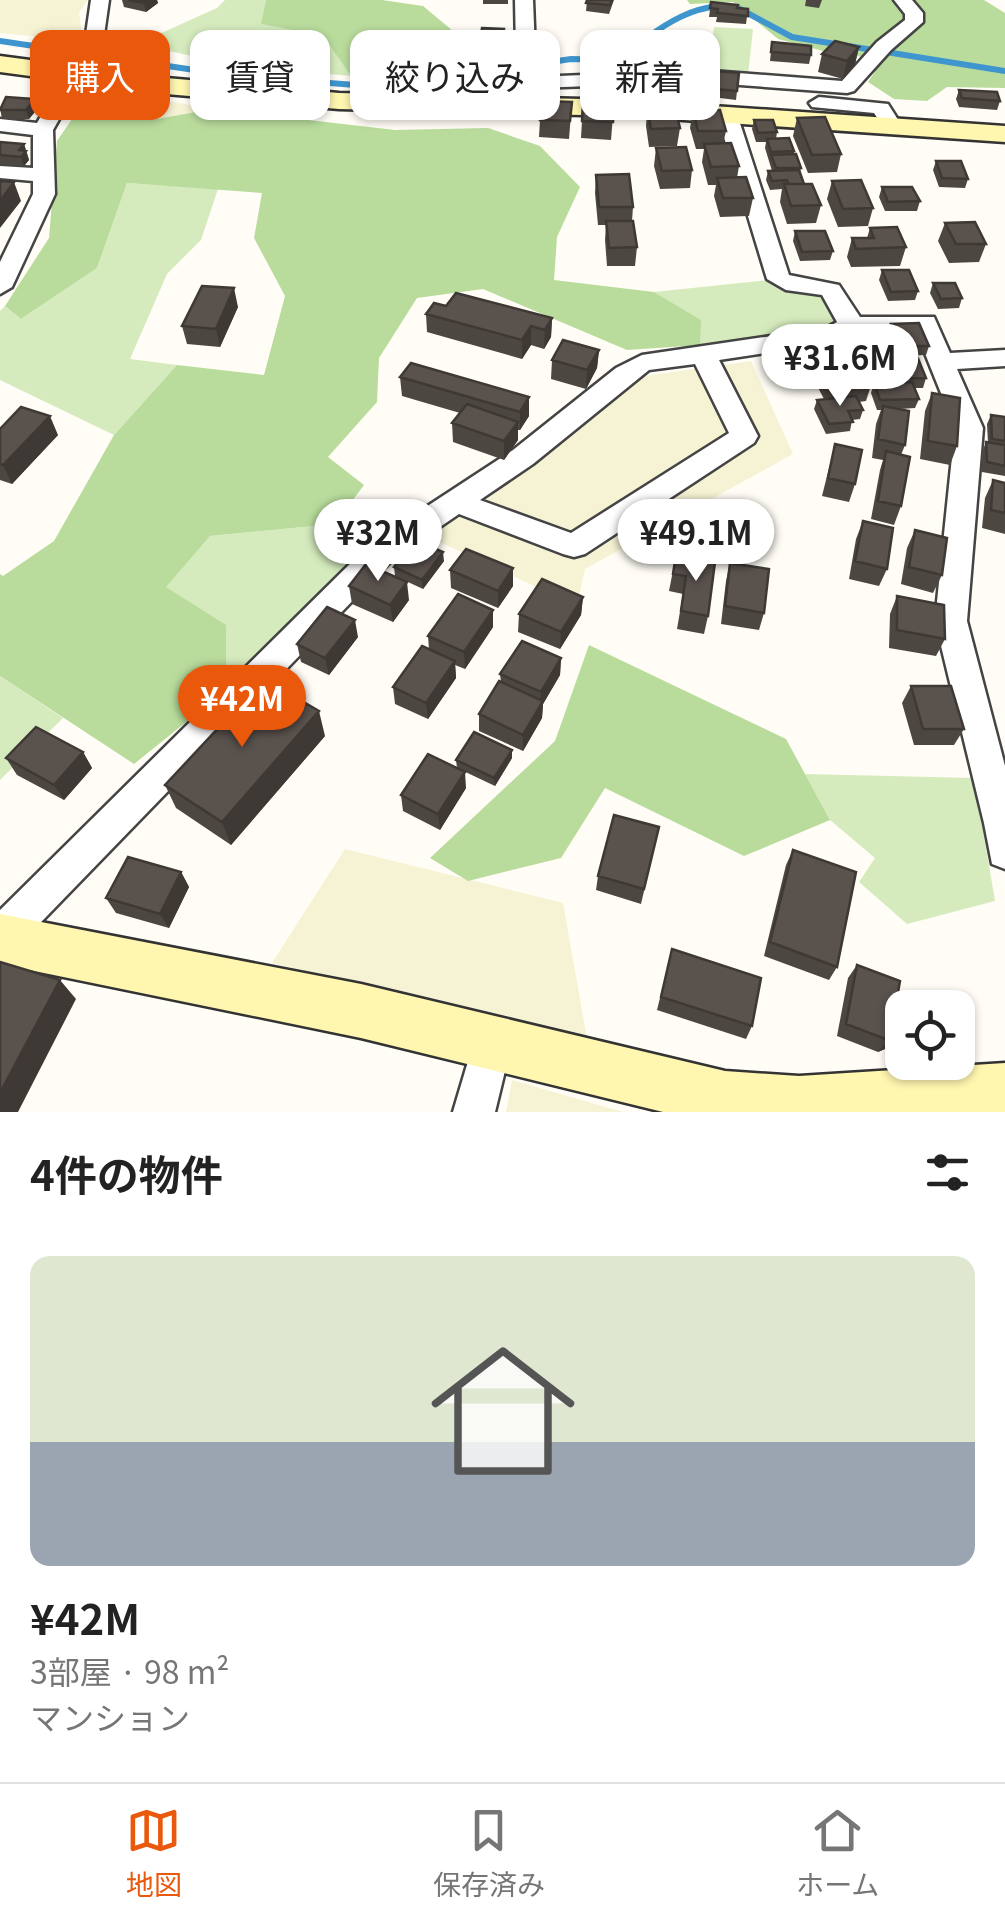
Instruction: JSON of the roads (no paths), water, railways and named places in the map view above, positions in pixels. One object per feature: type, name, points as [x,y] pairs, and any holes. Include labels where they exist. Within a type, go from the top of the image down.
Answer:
[{"type":"street","points":[[96,30],[100,0]]},
{"type":"street","points":[[524,0],[525,30]]},
{"type":"street","points":[[560,79],[699,76],[847,87],[914,22],[914,13],[903,0]]},
{"type":"street","points":[[0,64],[30,66]]},
{"type":"street","points":[[170,82],[288,98],[350,93]]},
{"type":"street","points":[[802,84],[802,99],[810,103],[871,104],[881,108],[892,126]]},
{"type":"street","points":[[560,86],[728,114],[1005,134]]},
{"type":"street","points":[[728,114],[779,278],[789,284],[832,288],[840,295],[851,326]]},
{"type":"street","points":[[0,287],[44,194],[43,130],[49,120]]},
{"type":"street","points":[[0,126],[43,130]]},
{"type":"street","points":[[0,172],[46,176]]},
{"type":"street","points":[[0,939],[382,551],[523,456],[642,363],[832,335],[851,326],[925,323],[969,428],[950,621],[1002,823],[1005,852]]},
{"type":"street","points":[[456,502],[574,546],[744,436],[702,352]]},
{"type":"street","points":[[941,362],[1005,358]]},
{"type":"street","points":[[0,939],[361,1010],[725,1099],[799,1104],[1005,1091]]},
{"type":"street","points":[[474,1112],[492,1042]]},
{"type":"waterway","points":[[658,30],[690,13],[718,6]]},
{"type":"waterway","points":[[738,8],[792,37],[1005,71]]},
{"type":"waterway","points":[[0,41],[228,75],[355,85],[433,86],[472,74],[580,59]]}]
